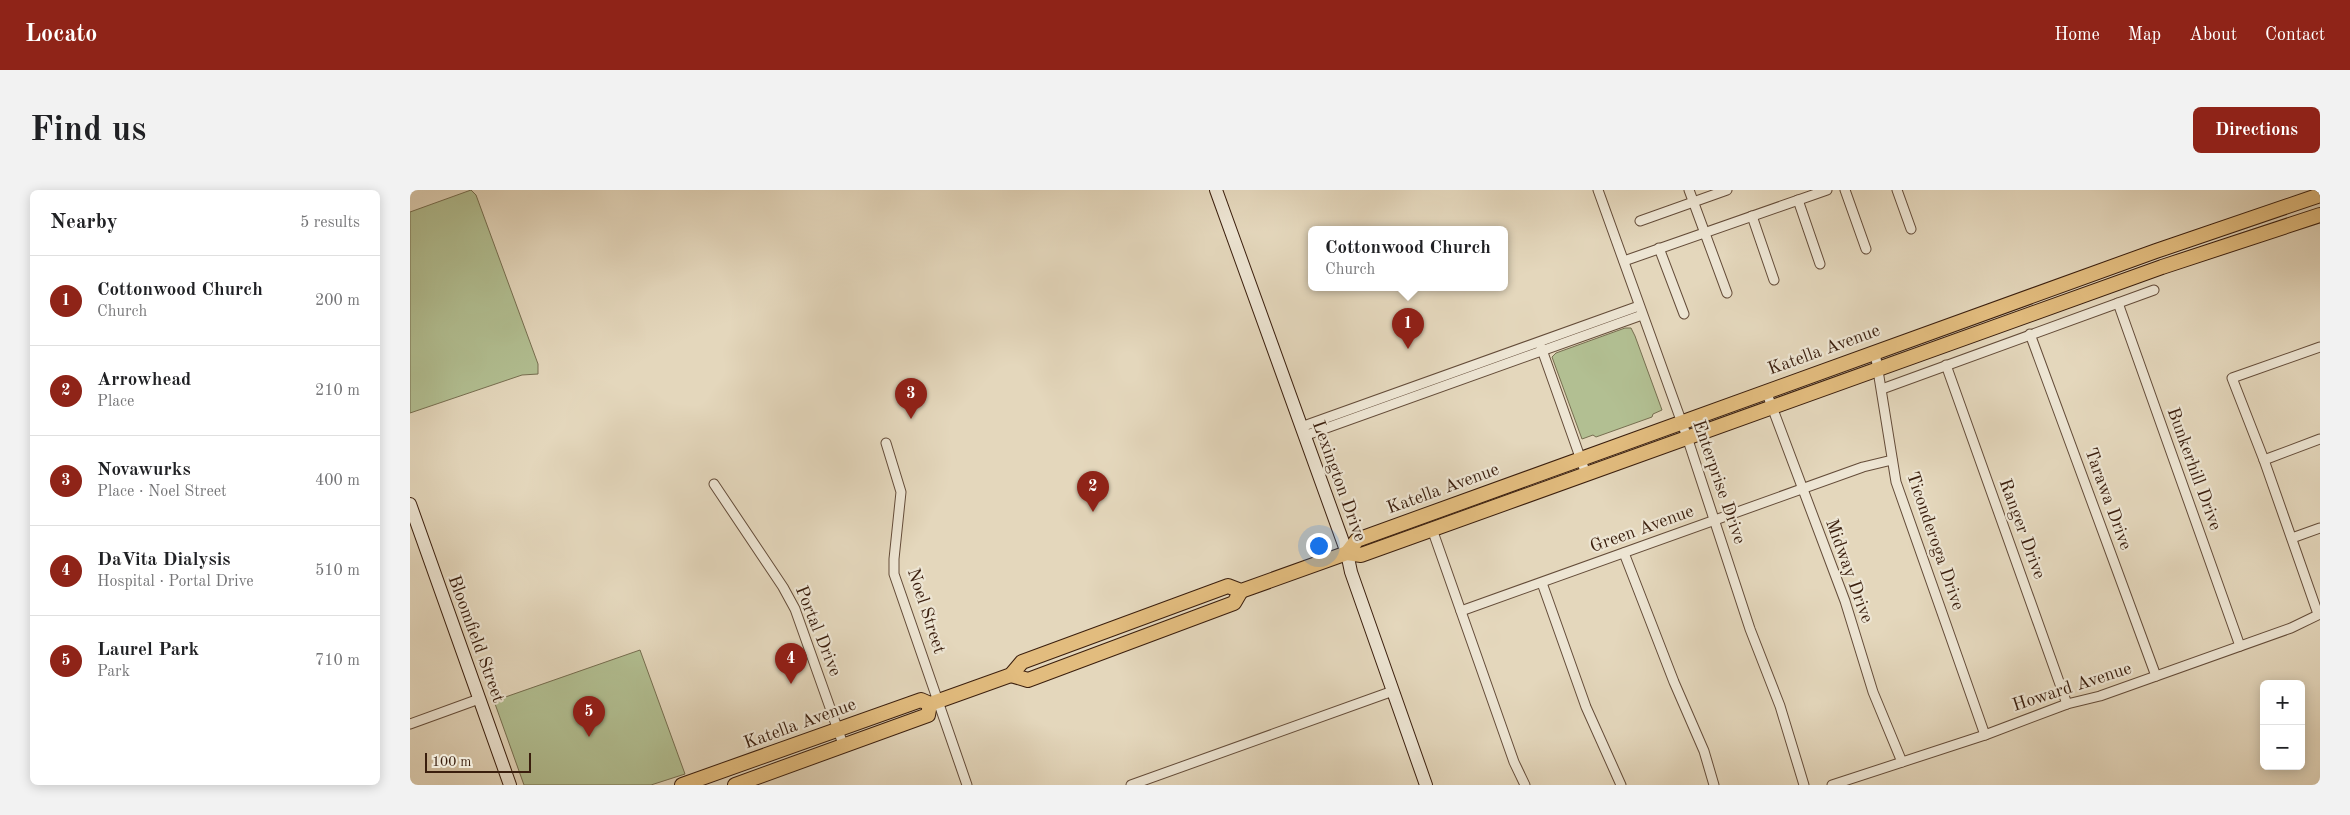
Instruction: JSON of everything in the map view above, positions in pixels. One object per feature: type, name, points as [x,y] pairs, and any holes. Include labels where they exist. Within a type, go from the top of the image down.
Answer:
[{"type":"main road","points":[[2294,204],[2310,190]]},
{"type":"main road","name":"Katella Avenue","points":[[1347,553],[1357,540],[1766,391],[2320,195]]},
{"type":"main road","name":"Katella Avenue","points":[[682,785],[921,700],[934,703],[1011,675],[1022,662],[1228,586],[1241,590],[1347,553],[1362,556],[1687,437],[2191,258],[2320,215]]},
{"type":"main road","points":[[2191,258],[2197,246],[2225,237],[2245,220]]},
{"type":"main road","name":"Katella Avenue","points":[[1011,675],[1028,680],[1234,603],[1241,590]]},
{"type":"main road","name":"Katella Avenue","points":[[735,785],[928,716],[934,703]]},
{"type":"street","name":"Lexington Drive","points":[[1216,190],[1347,553],[1392,691],[1426,785]]},
{"type":"street","name":"Enterprise Drive","points":[[1598,190],[1682,422],[1750,630],[1780,706],[1804,785]]},
{"type":"street","points":[[1690,190],[1727,293]]},
{"type":"street","points":[[1640,221],[1727,190]]},
{"type":"street","points":[[1624,261],[1798,200],[1808,193],[1827,190]]},
{"type":"street","points":[[1846,190],[1866,249]]},
{"type":"street","points":[[1897,190],[1911,229]]},
{"type":"street","points":[[1798,200],[1820,264]]},
{"type":"street","points":[[1752,216],[1774,280]]},
{"type":"street","points":[[1659,248],[1684,314]]},
{"type":"street","points":[[1882,390],[2154,290]]},
{"type":"street","name":"Bunkerhill Drive","points":[[2118,303],[2240,646]]},
{"type":"street","points":[[1302,432],[1640,310]]},
{"type":"street","name":"Tarawa Drive","points":[[2030,334],[2156,676]]},
{"type":"street","points":[[1541,346],[1586,474]]},
{"type":"street","points":[[2319,614],[2264,460],[2232,378],[2320,347]]},
{"type":"street","name":"Ticonderoga Drive","points":[[1875,352],[1896,482],[1985,734]]},
{"type":"street","name":"Ranger Drive","points":[[1946,365],[2067,704]]},
{"type":"street","name":"Midway Drive","points":[[1766,391],[1845,601],[1872,692],[1902,762]]},
{"type":"street","points":[[2264,460],[2320,439]]},
{"type":"street","name":"Noel Street","points":[[886,443],[902,492],[894,574],[928,668],[934,703],[967,785]]},
{"type":"street","name":"Green Avenue","points":[[1461,611],[1863,466],[1892,460]]},
{"type":"street","name":"Portal Drive","points":[[714,484],[784,588],[795,610],[844,747]]},
{"type":"street","name":"Bloomfield Street","points":[[410,504],[510,785]]},
{"type":"street","points":[[2292,538],[2320,528]]},
{"type":"street","points":[[1432,529],[1514,762],[1525,785]]},
{"type":"street","points":[[1624,553],[1674,682],[1704,751],[1714,785]]},
{"type":"street","points":[[1542,582],[1586,707],[1621,785]]},
{"type":"street","name":"Howard Avenue","points":[[1832,785],[1985,734],[2067,704],[2100,696],[2291,628],[2319,614]]},
{"type":"street","points":[[1131,785],[1392,691]]},
{"type":"street","points":[[410,724],[479,699]]},
{"type":"green space","points":[[471,190],[476,195],[538,364],[538,374],[522,375],[410,413],[410,212]]},
{"type":"green space","points":[[1625,328],[1631,328],[1635,336],[1662,410],[1653,414],[1652,417],[1596,437],[1593,435],[1582,439],[1552,357],[1556,353]]},
{"type":"green space","points":[[640,650],[685,774],[651,785],[524,785],[494,701]]},
{"type":"place","name":"Cottonwood Church","points":[[1408,349]]},
{"type":"place","name":"Novawurks","points":[[911,419]]},
{"type":"place","name":"Arrowhead","points":[[1093,512]]},
{"type":"place","name":"DaVita Dialysis","points":[[791,684]]},
{"type":"place","name":"Laurel Park","points":[[589,737]]}]
